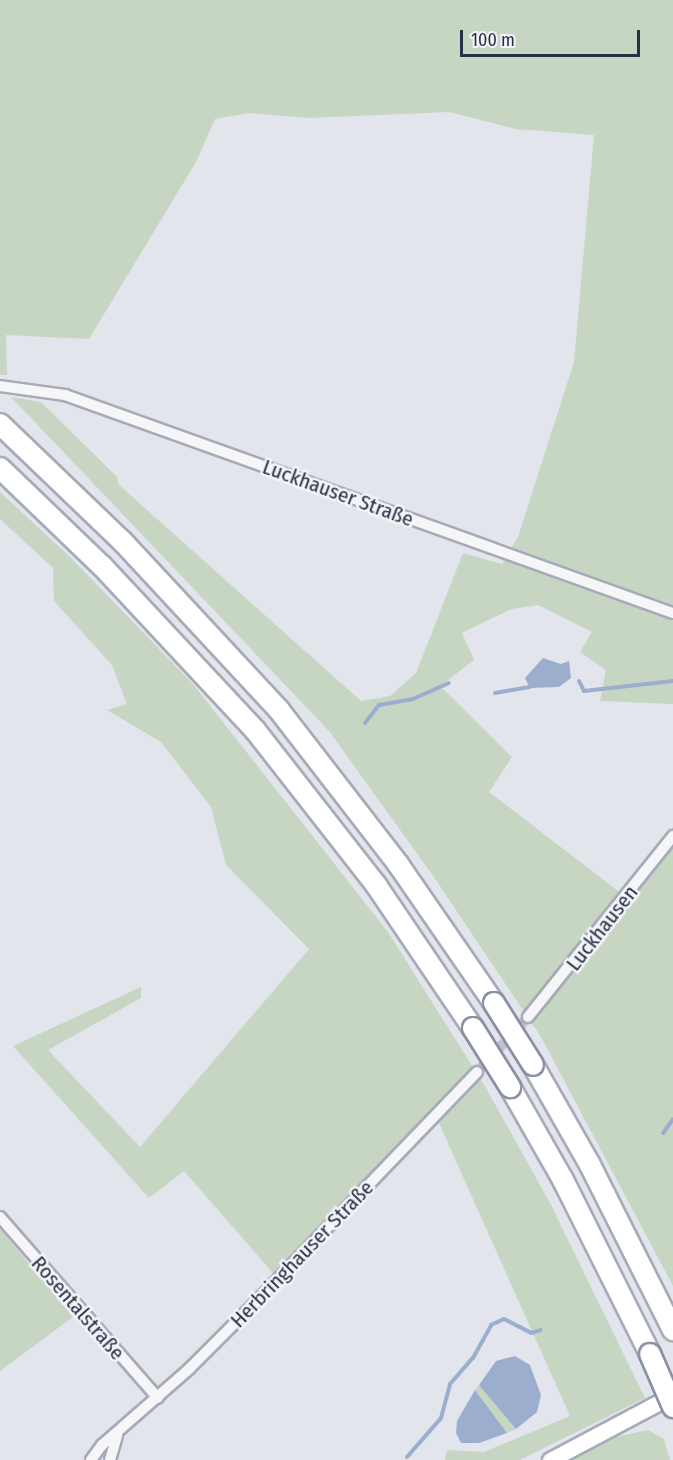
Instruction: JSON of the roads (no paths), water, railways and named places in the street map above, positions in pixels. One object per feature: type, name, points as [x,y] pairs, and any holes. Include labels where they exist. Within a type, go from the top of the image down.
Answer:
[{"type":"highway","points":[[0,424],[123,542],[279,710],[398,864],[494,1003],[533,1065],[590,1165],[673,1330]]},
{"type":"highway","points":[[0,468],[102,566],[255,730],[376,885],[473,1028],[563,1180],[650,1354],[673,1407]]},
{"type":"main road","points":[[550,1460],[673,1395]]},
{"type":"street","name":"Luckhauser Straße","points":[[0,386],[65,395],[673,613]]},
{"type":"street","name":"Luckhausen","points":[[528,1017],[673,836]]},
{"type":"street","name":"Herbringhauser Straße","points":[[91,1460],[251,1307],[477,1072]]},
{"type":"street","name":"Rosentalstraße","points":[[0,1217],[158,1398]]},
{"type":"street","points":[[110,1460],[112,1443],[120,1430]]},
{"type":"water","points":[[543,658],[561,664],[569,661],[571,678],[559,687],[530,688],[525,678]]},
{"type":"water","points":[[515,1356],[530,1365],[541,1395],[537,1412],[516,1429],[479,1385],[496,1361]]},
{"type":"water","points":[[475,1390],[507,1433],[479,1443],[461,1443],[456,1433],[457,1421]]},
{"type":"waterway","points":[[579,681],[584,691],[673,681]]},
{"type":"waterway","points":[[365,723],[379,705],[413,699],[449,683]]},
{"type":"waterway","points":[[495,693],[529,687]]},
{"type":"waterway","points":[[663,1133],[673,1119]]},
{"type":"waterway","points":[[407,1457],[441,1418],[450,1384],[473,1358],[491,1325],[504,1319],[531,1333],[541,1330]]},
{"type":"tunnel","points":[[477,1072],[528,1017]]}]
